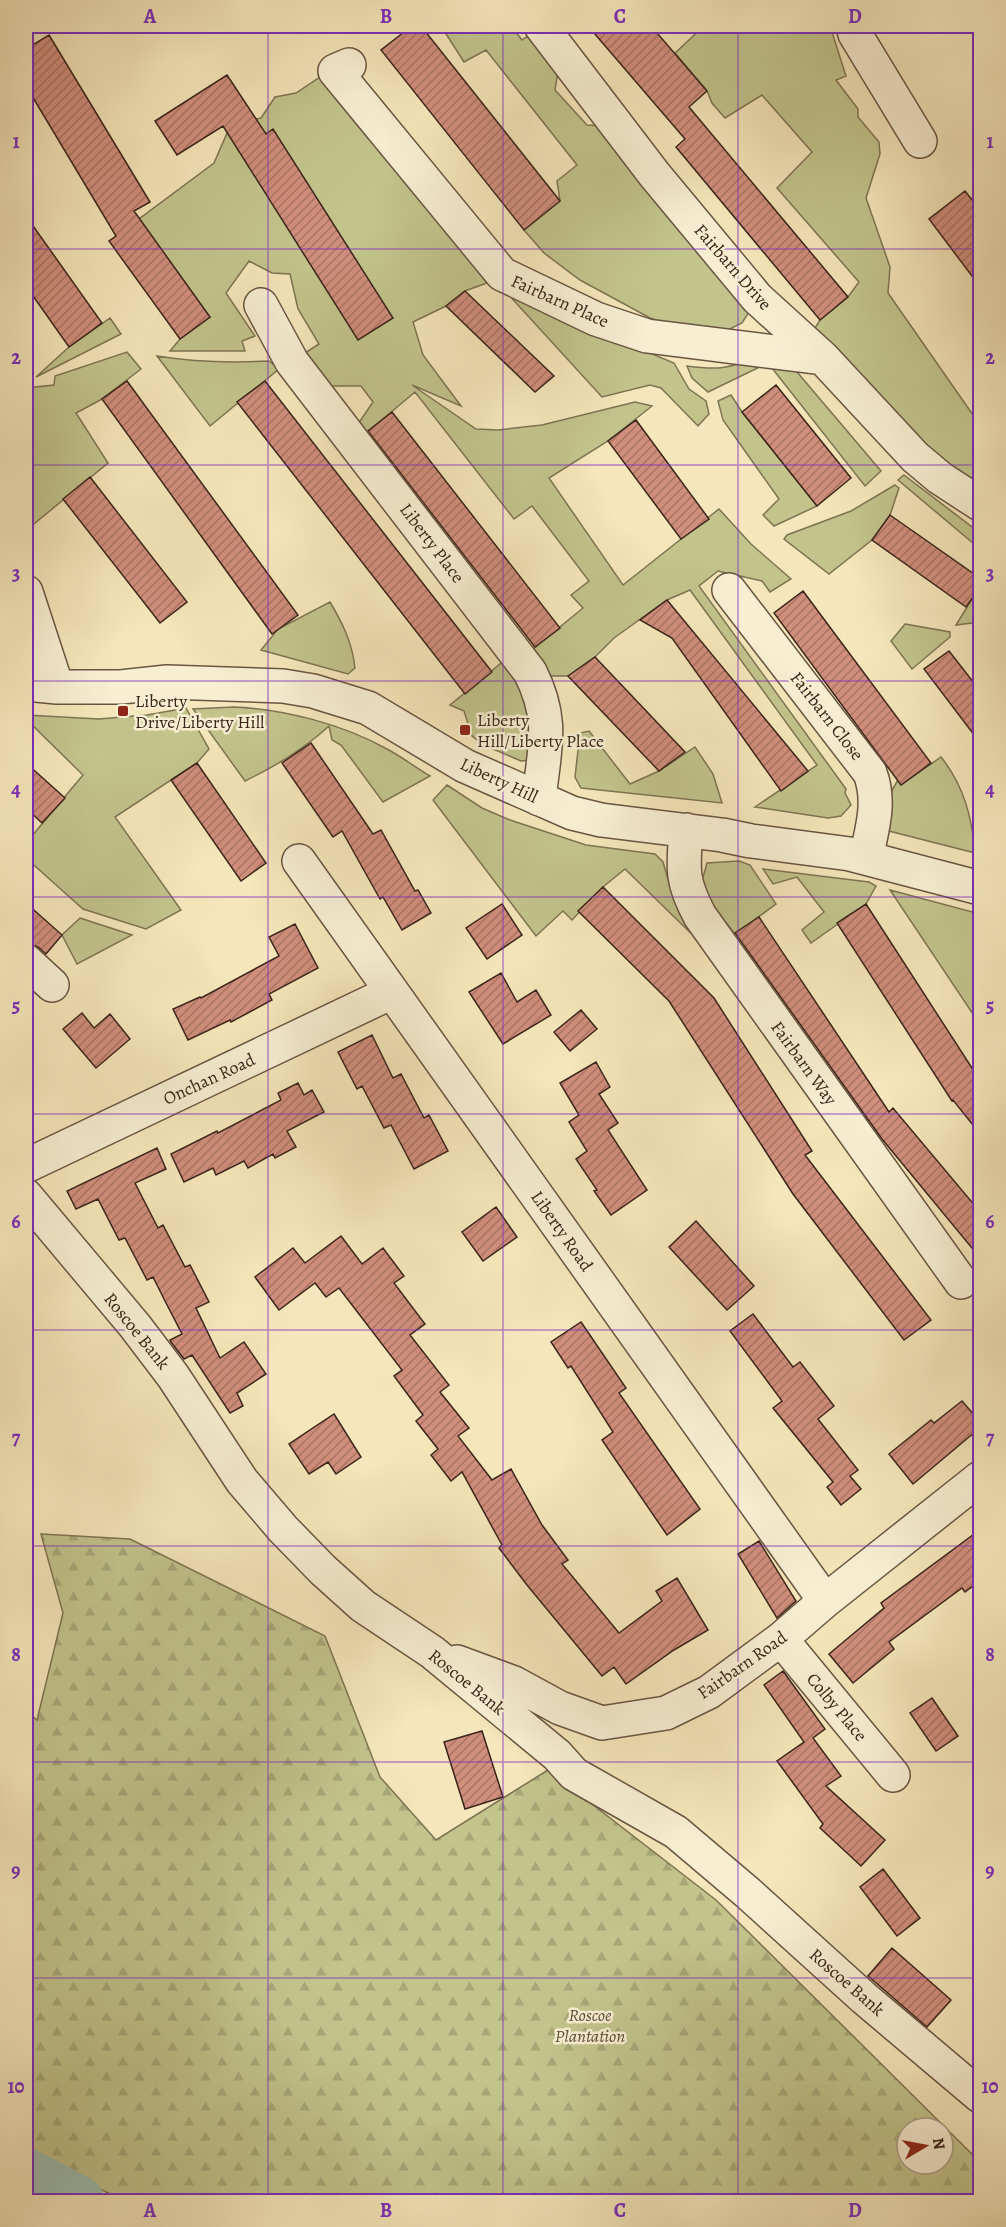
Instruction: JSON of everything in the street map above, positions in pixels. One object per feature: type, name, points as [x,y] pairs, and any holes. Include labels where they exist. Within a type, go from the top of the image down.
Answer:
[{"type":"street","name":"Fairbarn Drive","points":[[541,26],[654,174],[756,298],[823,358],[915,457],[940,478],[981,504]]},
{"type":"street","points":[[853,26],[855,34],[920,141]]},
{"type":"street","name":"Fairbarn Place","points":[[349,65],[335,71],[502,274],[596,319],[647,336],[823,358]]},
{"type":"street","name":"Liberty Place","points":[[261,305],[292,362],[530,672],[543,710],[547,737],[538,799]]},
{"type":"street","name":"Fairbarn Close","points":[[729,590],[870,773],[876,795],[875,815],[866,858]]},
{"type":"street","points":[[26,592],[41,686]]},
{"type":"street","name":"Liberty Hill","points":[[41,686],[122,687],[167,682],[283,686],[313,691],[368,708],[465,765],[572,813],[601,820],[686,830],[866,858],[981,888]]},
{"type":"street","name":"Fairbarn Way","points":[[686,830],[684,882],[700,916],[961,1282]]},
{"type":"street","name":"Liberty Road","points":[[299,861],[825,1601]]},
{"type":"street","points":[[26,961],[52,985]]},
{"type":"street","name":"Onchan Road","points":[[26,1166],[392,992]]},
{"type":"street","name":"Roscoe Bank","points":[[26,1196],[135,1326],[173,1376],[242,1481],[323,1570],[363,1606],[432,1652],[557,1755],[574,1774],[676,1832],[748,1893],[864,1998],[981,2096]]},
{"type":"street","name":"Fairbarn Road","points":[[432,1652],[514,1683],[560,1708],[602,1723],[666,1713],[709,1692],[781,1639],[825,1601],[981,1478]]},
{"type":"street","name":"Colby Place","points":[[781,1639],[893,1775]]},
{"type":"green space","points":[[441,26],[511,26],[522,40],[533,32],[558,71],[555,90],[587,125],[605,126],[749,312],[742,323],[726,331],[672,325],[650,318],[580,280],[544,253],[524,230],[560,201],[557,181],[577,165],[486,50],[464,62]]},
{"type":"green space","points":[[704,26],[830,26],[846,76],[836,80],[858,109],[858,117],[879,142],[880,154],[866,198],[890,267],[888,293],[980,425],[980,488],[922,451],[815,328],[820,320],[848,297],[859,282],[777,188],[812,152],[762,95],[725,118],[712,103],[707,91],[675,53]]},
{"type":"green space","points":[[323,75],[502,274],[607,335],[674,363],[689,389],[706,401],[709,414],[698,426],[661,388],[650,385],[602,397],[495,280],[465,291],[446,306],[413,322],[423,355],[461,406],[412,385],[476,429],[498,430],[542,425],[635,402],[652,406],[608,441],[549,478],[623,585],[719,509],[751,544],[791,579],[770,592],[762,581],[718,571],[699,586],[846,789],[845,793],[851,805],[841,816],[828,818],[755,807],[817,765],[690,590],[667,600],[614,638],[595,657],[568,676],[551,676],[544,670],[532,650],[583,608],[571,595],[589,581],[532,506],[514,519],[415,392],[365,434],[358,424],[373,402],[361,386],[330,386],[305,353],[319,344],[298,309],[290,274],[272,273],[249,261],[226,293],[255,336],[242,341],[245,351],[170,351],[180,339],[210,317],[139,219],[214,163],[231,124],[261,118],[275,97],[296,93]]},
{"type":"green space","points":[[110,318],[121,334],[36,377],[69,347]]},
{"type":"green space","points":[[127,352],[141,369],[102,399],[76,413],[108,463],[29,528],[26,518],[26,388],[54,385],[55,376]]},
{"type":"green space","points":[[157,356],[213,362],[269,361],[279,369],[210,426]]},
{"type":"green space","points":[[756,357],[786,359],[881,471],[865,486],[768,363],[708,392],[692,378],[687,366],[723,368]]},
{"type":"green space","points":[[731,395],[817,506],[774,526],[763,515],[779,499],[723,420],[718,401]]},
{"type":"green space","points":[[904,475],[980,533],[980,549],[898,480]]},
{"type":"green space","points":[[895,485],[899,488],[890,515],[872,540],[829,574],[784,539],[787,535],[851,511]]},
{"type":"green space","points":[[980,586],[980,622],[956,625]]},
{"type":"green space","points":[[330,602],[343,626],[352,650],[355,668],[348,674],[261,650],[278,629]]},
{"type":"green space","points":[[905,624],[950,632],[950,637],[912,669],[891,641]]},
{"type":"green space","points":[[506,659],[529,689],[531,760],[521,761],[486,746],[472,736],[464,711],[450,705]]},
{"type":"green space","points":[[234,707],[273,711],[332,725],[370,740],[430,776],[383,802],[341,745],[332,740],[329,726],[289,757],[245,781],[193,709]]},
{"type":"green space","points":[[186,708],[209,749],[197,763],[115,817],[181,910],[146,929],[83,909],[26,858],[26,843],[83,775],[26,719],[26,715],[99,719],[147,715]]},
{"type":"green space","points":[[589,731],[630,784],[659,771],[695,747],[713,774],[722,803],[581,788],[575,777],[580,733]]},
{"type":"green space","points":[[941,757],[956,779],[966,802],[975,853],[889,831],[886,818],[888,805],[898,780],[901,785]]},
{"type":"green space","points":[[447,785],[482,808],[510,820],[586,845],[655,854],[663,862],[672,893],[702,944],[625,869],[603,887],[572,920],[563,911],[536,936],[433,800]]},
{"type":"green space","points":[[739,861],[750,865],[776,904],[735,934],[706,898],[702,881],[707,863]]},
{"type":"green space","points":[[763,869],[869,882],[876,886],[866,904],[811,943],[802,930],[824,912],[797,877],[773,884]]},
{"type":"green space","points":[[890,890],[980,914],[980,1025],[979,1023]]},
{"type":"green space","points":[[80,918],[132,935],[77,964],[62,935]]},
{"type":"green space","name":"Roscoe Plantation","points":[[41,1534],[130,1539],[325,1636],[380,1777],[436,1840],[548,1770],[716,1900],[934,2116],[895,2116],[895,2176],[955,2176],[955,2137],[980,2162],[980,2201],[127,2202],[26,2154],[26,1711],[37,1720],[63,1613]]},
{"type":"building","points":[[412,26],[421,26],[560,201],[524,230],[381,50]]},
{"type":"building","points":[[588,26],[651,26],[707,91],[689,107],[848,297],[820,320],[676,147],[685,139]]},
{"type":"building","points":[[49,35],[150,202],[134,211],[210,317],[180,339],[109,241],[116,236],[26,86],[26,49]]},
{"type":"building","points":[[227,75],[266,134],[273,129],[393,318],[358,340],[223,126],[177,155],[155,121]]},
{"type":"building","points":[[965,191],[981,211],[981,288],[929,219]]},
{"type":"building","points":[[26,216],[102,323],[69,347],[26,286]]},
{"type":"building","points":[[465,291],[554,376],[535,392],[446,306]]},
{"type":"building","points":[[127,381],[298,615],[272,634],[102,399]]},
{"type":"building","points":[[265,381],[492,672],[465,694],[237,402]]},
{"type":"building","points":[[776,385],[851,478],[817,506],[742,412]]},
{"type":"building","points":[[392,412],[560,628],[535,647],[368,431]]},
{"type":"building","points":[[636,420],[709,519],[681,539],[608,441]]},
{"type":"building","points":[[90,477],[187,602],[160,623],[63,499]]},
{"type":"building","points":[[890,515],[981,579],[981,586],[966,607],[872,540]]},
{"type":"building","points":[[803,591],[931,763],[901,785],[774,613]]},
{"type":"building","points":[[667,600],[808,771],[781,791],[672,638],[640,620]]},
{"type":"building","points":[[949,651],[981,692],[981,744],[924,669]]},
{"type":"building","points":[[595,657],[685,752],[659,771],[568,676]]},
{"type":"building","points":[[311,743],[373,834],[381,830],[415,891],[418,890],[431,913],[402,930],[383,897],[380,899],[342,831],[333,837],[282,763]]},
{"type":"building","points":[[26,763],[65,798],[42,823],[26,808]]},
{"type":"building","points":[[197,763],[266,863],[241,881],[171,780]]},
{"type":"building","points":[[603,887],[714,998],[812,1151],[805,1155],[931,1320],[904,1340],[793,1194],[669,1001],[578,911]]},
{"type":"building","points":[[26,903],[62,935],[46,954],[38,947],[26,943]]},
{"type":"building","points":[[502,904],[522,935],[487,959],[466,928]]},
{"type":"building","points":[[866,904],[981,1082],[981,1135],[952,1101],[837,923]]},
{"type":"building","points":[[759,917],[889,1112],[893,1108],[981,1213],[981,1259],[882,1139],[735,933]]},
{"type":"building","points":[[295,924],[318,968],[269,994],[272,1000],[231,1022],[230,1020],[188,1040],[173,1009],[201,998],[279,956],[269,937]]},
{"type":"building","points":[[501,973],[517,1002],[536,990],[551,1015],[503,1044],[469,992]]},
{"type":"building","points":[[581,1010],[597,1029],[570,1051],[554,1032]]},
{"type":"building","points":[[82,1013],[94,1028],[110,1014],[130,1039],[96,1068],[63,1029]]},
{"type":"building","points":[[372,1035],[393,1078],[401,1074],[424,1118],[429,1115],[448,1151],[414,1169],[391,1125],[384,1128],[362,1086],[357,1089],[338,1052]]},
{"type":"building","points":[[596,1062],[610,1087],[599,1094],[618,1123],[608,1130],[647,1190],[611,1215],[576,1159],[587,1151],[569,1122],[579,1115],[560,1083]]},
{"type":"building","points":[[298,1083],[304,1095],[312,1090],[324,1112],[287,1131],[296,1147],[275,1158],[273,1154],[248,1168],[244,1161],[216,1175],[213,1168],[184,1182],[171,1154],[217,1131],[218,1133],[281,1100],[278,1093]]},
{"type":"building","points":[[157,1148],[166,1169],[135,1183],[158,1228],[163,1225],[185,1267],[190,1265],[209,1302],[196,1308],[220,1358],[244,1342],[266,1374],[237,1393],[243,1406],[230,1413],[192,1355],[184,1359],[171,1342],[170,1340],[182,1334],[153,1277],[147,1280],[125,1238],[119,1240],[98,1199],[76,1209],[67,1191]]},
{"type":"building","points":[[496,1207],[517,1237],[483,1261],[462,1232]]},
{"type":"building","points":[[696,1221],[754,1286],[727,1310],[669,1247]]},
{"type":"building","points":[[341,1236],[362,1264],[383,1248],[404,1276],[394,1283],[425,1324],[410,1335],[449,1385],[440,1392],[469,1428],[458,1436],[492,1480],[511,1469],[542,1525],[568,1560],[562,1564],[619,1633],[662,1601],[656,1591],[677,1578],[708,1630],[674,1650],[626,1684],[614,1667],[602,1676],[499,1548],[502,1545],[462,1472],[451,1481],[431,1455],[438,1449],[416,1421],[423,1415],[394,1376],[402,1370],[339,1288],[326,1297],[315,1283],[279,1310],[255,1277],[293,1248],[305,1263]]},
{"type":"building","points":[[753,1314],[793,1367],[800,1362],[834,1406],[818,1419],[858,1470],[850,1476],[861,1489],[841,1505],[827,1487],[833,1482],[773,1408],[782,1401],[730,1331]]},
{"type":"building","points":[[581,1322],[626,1388],[619,1393],[700,1509],[667,1535],[602,1440],[613,1432],[571,1366],[568,1368],[551,1342]]},
{"type":"building","points":[[962,1401],[981,1423],[981,1427],[913,1484],[889,1454],[931,1420],[934,1423]]},
{"type":"building","points":[[334,1414],[361,1457],[336,1474],[328,1462],[309,1474],[289,1444]]},
{"type":"building","points":[[981,1529],[981,1580],[965,1592],[962,1588],[889,1642],[894,1649],[853,1683],[829,1654],[884,1608],[881,1603]]},
{"type":"building","points":[[759,1541],[796,1601],[777,1618],[738,1554]]},
{"type":"building","points":[[783,1671],[825,1729],[813,1738],[841,1776],[826,1786],[885,1840],[861,1866],[820,1828],[823,1824],[777,1761],[804,1742],[764,1685]]},
{"type":"building","points":[[932,1698],[958,1736],[936,1751],[910,1713]]},
{"type":"building","points":[[482,1731],[503,1797],[465,1809],[444,1742]]},
{"type":"building","points":[[883,1869],[920,1918],[897,1936],[860,1887]]},
{"type":"building","points":[[892,1948],[951,2000],[927,2027],[868,1976]]},
{"type":"waterway","points":[[26,2174],[79,2202]]},
{"type":"place","name":"Liberty Drive/Liberty Hill","points":[[123,711]]},
{"type":"place","name":"Liberty Hill/Liberty Place","points":[[465,730]]}]
